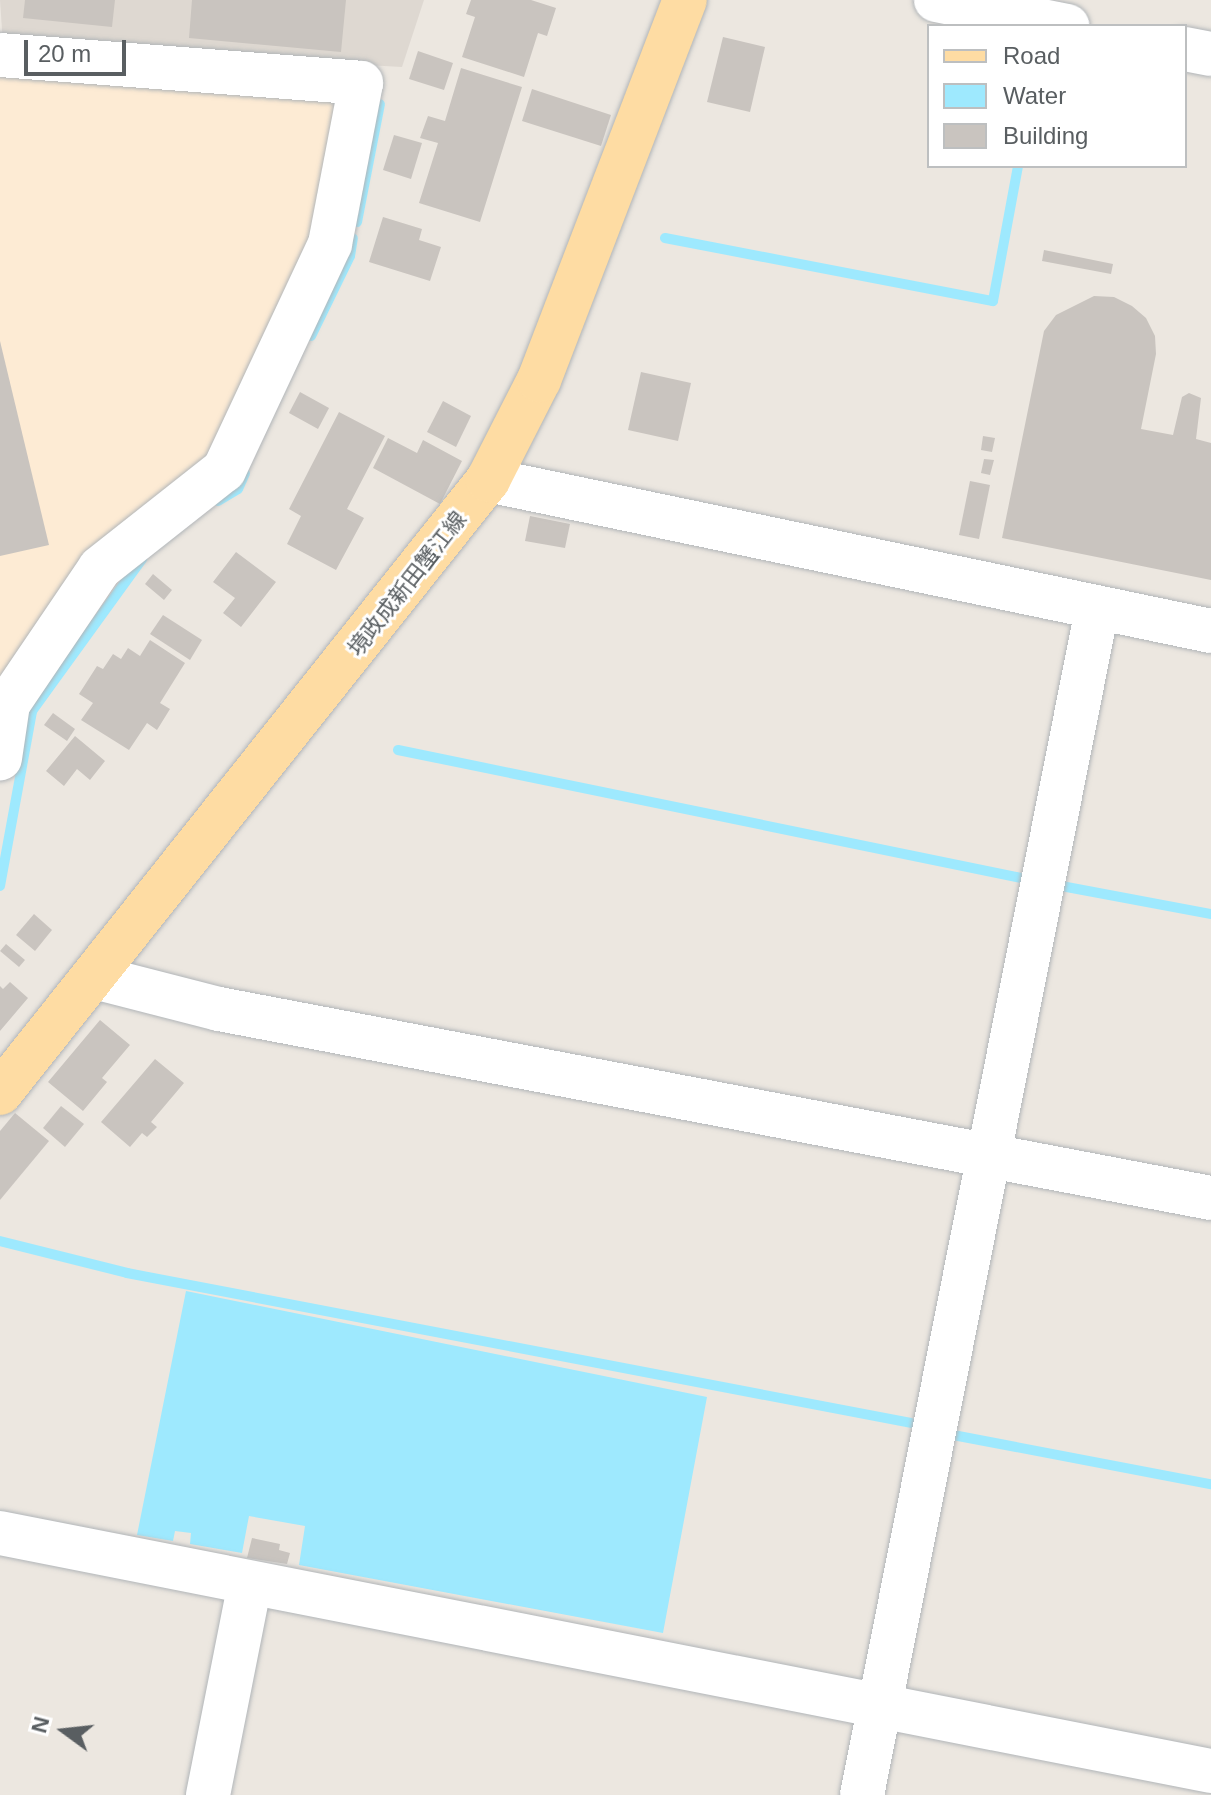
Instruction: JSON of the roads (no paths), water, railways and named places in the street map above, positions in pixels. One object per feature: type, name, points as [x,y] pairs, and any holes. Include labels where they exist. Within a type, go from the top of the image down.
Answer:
[{"type":"main road","name":"境政成新田蟹江線","points":[[0,1093],[488,480],[539,380],[685,0]]},
{"type":"street","points":[[936,0],[1057,24]]},
{"type":"street","points":[[1187,49],[1211,54]]},
{"type":"street","points":[[0,55],[361,83],[330,244],[224,470],[100,568],[8,704],[0,758]]},
{"type":"street","points":[[488,480],[1211,631]]},
{"type":"street","points":[[862,1795],[1097,609]]},
{"type":"street","points":[[94,977],[219,1009],[1211,1198]]},
{"type":"street","points":[[0,1533],[1211,1771]]},
{"type":"street","points":[[208,1795],[250,1583]]},
{"type":"water","points":[[186,1291],[707,1397],[663,1633],[299,1565],[305,1526],[249,1516],[242,1553],[190,1544],[191,1533],[175,1531],[173,1541],[137,1535]]},
{"type":"waterway","points":[[357,222],[380,104]]},
{"type":"waterway","points":[[665,238],[993,301],[1018,168]]},
{"type":"waterway","points":[[311,336],[350,256],[353,238]]},
{"type":"waterway","points":[[218,501],[238,489],[245,473]]},
{"type":"waterway","points":[[0,886],[32,711],[142,559]]},
{"type":"waterway","points":[[398,750],[1021,878]]},
{"type":"waterway","points":[[1056,885],[1211,914]]},
{"type":"waterway","points":[[0,1241],[127,1273],[911,1423]]},
{"type":"waterway","points":[[953,1435],[1211,1484]]}]
